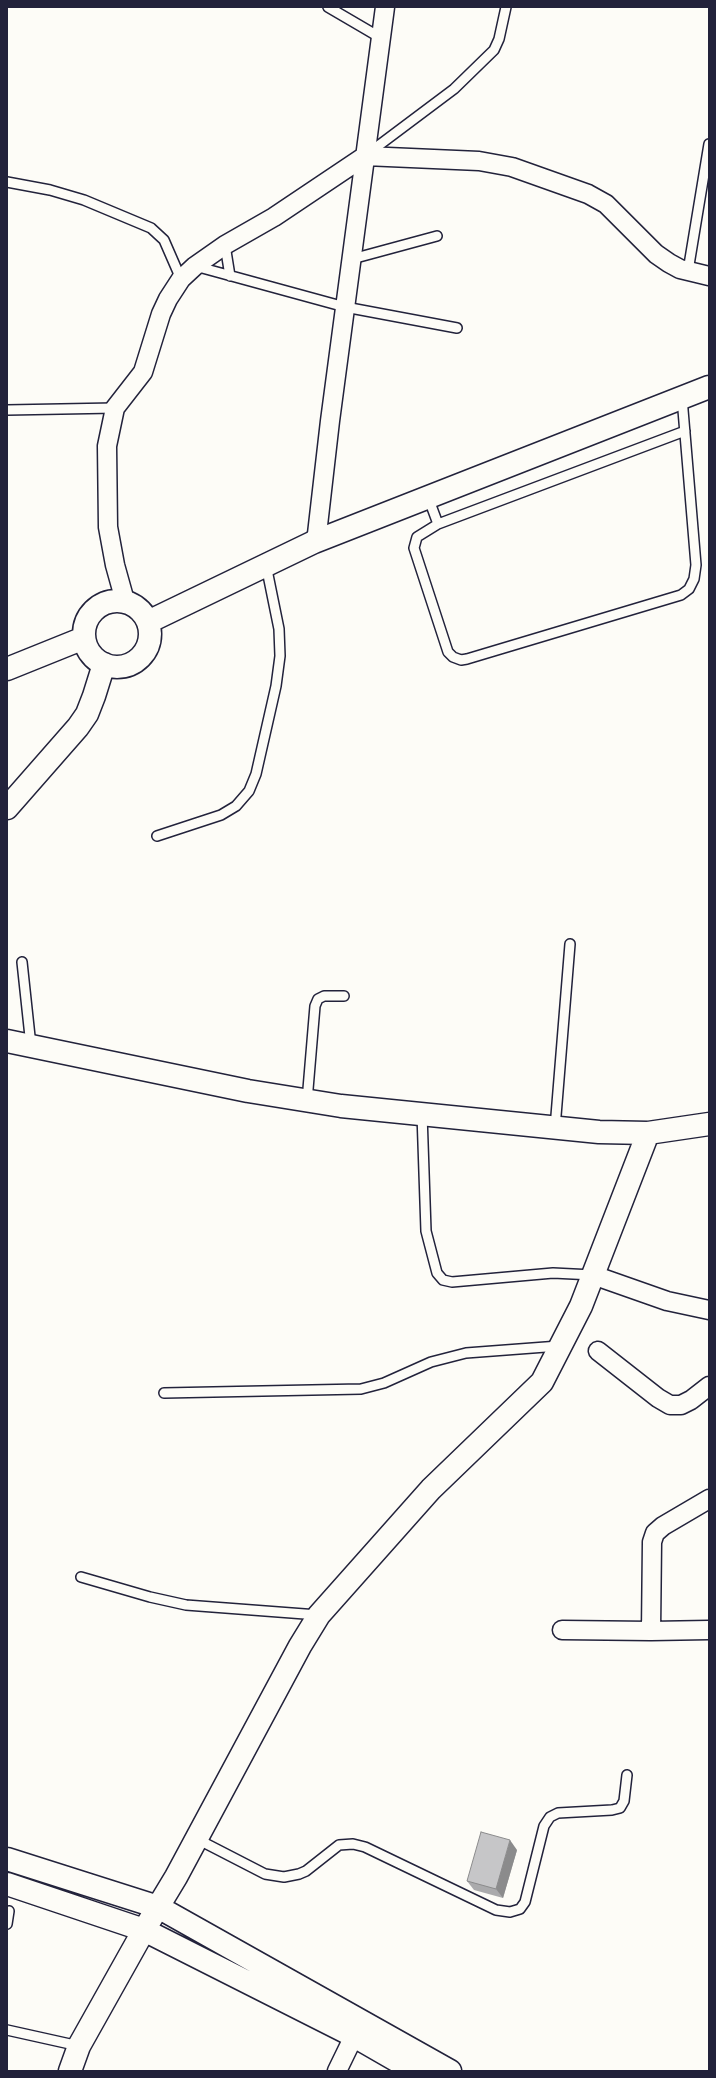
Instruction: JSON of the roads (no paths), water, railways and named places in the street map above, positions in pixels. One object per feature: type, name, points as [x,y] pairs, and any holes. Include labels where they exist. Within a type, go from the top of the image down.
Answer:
[{"type":"street","points":[[314,542],[317,534],[345,307],[385,7]]},
{"type":"street","points":[[125,601],[114,565],[108,528],[107,446],[115,408],[143,372],[161,314],[181,279],[195,266],[225,245],[274,217],[365,156],[486,162],[512,167],[588,194],[606,204],[656,254],[669,263],[688,271],[709,276]]},
{"type":"street","points":[[148,622],[314,542],[709,387]]},
{"type":"street","points":[[114,600],[125,601],[139,609],[148,622],[150,632],[149,642],[145,652],[137,660],[126,666],[115,667],[104,664],[94,658],[87,649],[84,638],[86,622],[95,608],[104,603],[114,600]]},
{"type":"street","points":[[7,669],[84,638]]},
{"type":"street","points":[[7,808],[78,727],[87,714],[104,664]]},
{"type":"street","points":[[7,1041],[248,1091],[307,1101],[599,1132],[648,1133],[709,1124]]},
{"type":"street","points":[[70,2071],[79,2046],[194,1845],[300,1646],[319,1615],[430,1489],[542,1382],[581,1306],[648,1133]]},
{"type":"street","points":[[593,1275],[667,1301],[709,1310]]},
{"type":"street","points":[[598,1351],[658,1398],[670,1405],[681,1405],[691,1400],[709,1386]]},
{"type":"street","points":[[651,1631],[652,1542],[655,1534],[663,1526],[709,1499]]},
{"type":"street","points":[[562,1630],[709,1630]]},
{"type":"street","points":[[7,1859],[158,1908],[450,2071]]},
{"type":"street","points":[[7,1884],[144,1930],[354,2036],[415,2071]]},
{"type":"street","points":[[337,2071],[354,2036]]},
{"type":"lane","points":[[328,7],[381,38]]},
{"type":"lane","points":[[365,156],[454,89],[494,50],[499,39],[506,7]]},
{"type":"lane","points":[[688,271],[709,144]]},
{"type":"lane","points":[[7,182],[50,190],[84,200],[151,228],[164,240],[181,279]]},
{"type":"lane","points":[[352,259],[437,236]]},
{"type":"lane","points":[[225,245],[230,276]]},
{"type":"lane","points":[[195,266],[345,307],[457,328]]},
{"type":"lane","points":[[682,398],[685,431],[696,565],[694,579],[689,589],[681,595],[461,660],[448,652],[414,548],[417,537],[438,524],[685,431]]},
{"type":"lane","points":[[7,410],[115,408]]},
{"type":"lane","points":[[428,497],[438,524]]},
{"type":"lane","points":[[157,836],[221,815],[236,806],[249,791],[256,774],[276,686],[280,656],[279,629],[266,564]]},
{"type":"lane","points":[[555,1128],[570,944]]},
{"type":"lane","points":[[22,962],[31,1046]]},
{"type":"lane","points":[[307,1101],[315,1006],[318,999],[324,996],[344,996]]},
{"type":"lane","points":[[422,1114],[426,1231],[437,1273],[443,1280],[452,1282],[552,1273],[593,1275]]},
{"type":"lane","points":[[164,1393],[361,1389],[384,1383],[431,1362],[466,1352],[560,1346]]},
{"type":"lane","points":[[81,1577],[150,1597],[186,1605],[319,1615]]},
{"type":"lane","points":[[194,1845],[264,1874],[284,1877],[306,1871],[339,1844],[353,1844],[365,1847],[496,1910],[510,1912],[520,1909],[525,1902],[544,1826],[550,1817],[558,1813],[612,1810],[620,1808],[624,1801],[627,1775]]},
{"type":"lane","points":[[7,1924],[9,1911]]},
{"type":"lane","points":[[7,2030],[79,2046]]}]
